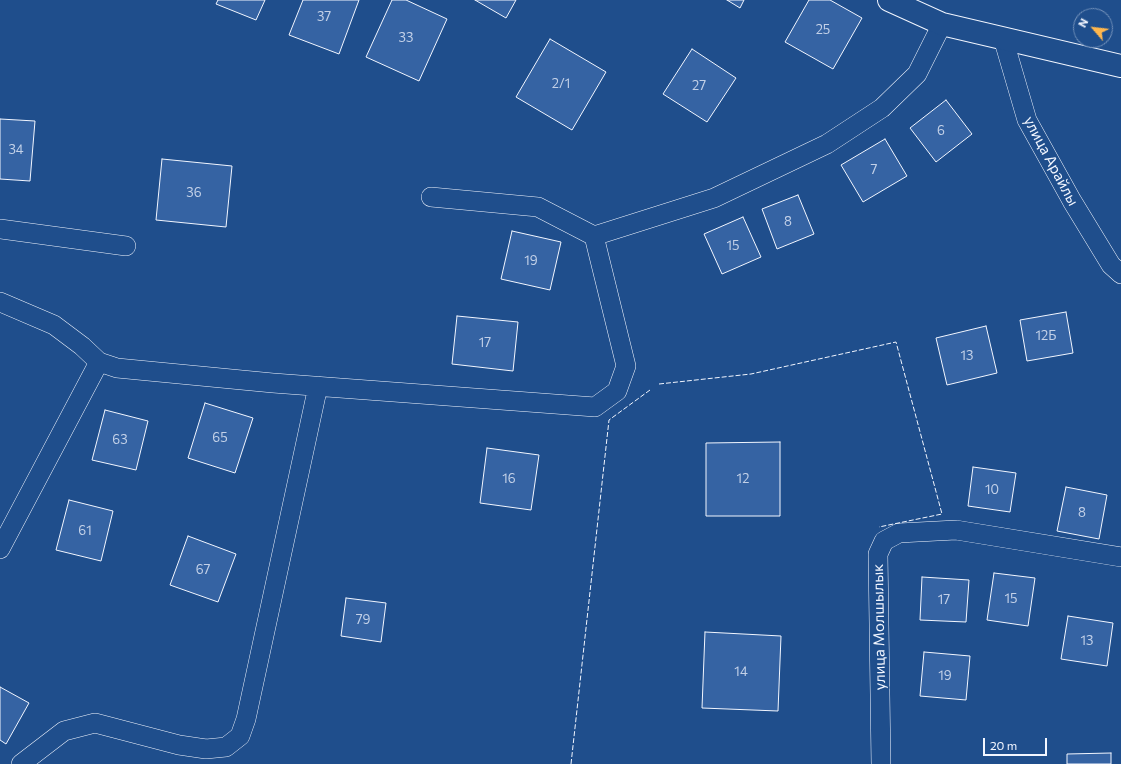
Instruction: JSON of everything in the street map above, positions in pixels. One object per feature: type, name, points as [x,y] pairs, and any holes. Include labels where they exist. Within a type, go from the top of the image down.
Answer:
[{"type":"street","points":[[889,0],[942,24],[1121,66]]},
{"type":"street","points":[[431,198],[538,207],[594,236],[714,198],[827,144],[882,108],[917,74],[942,24]]},
{"type":"street","name":"улица Арайлы","points":[[1003,38],[1027,120],[1095,239],[1111,265],[1121,274]]},
{"type":"street","points":[[0,229],[126,246]]},
{"type":"street","points":[[0,302],[54,325],[82,346],[99,362],[117,368],[273,383],[595,407],[617,391],[626,366],[594,236]]},
{"type":"street","points":[[0,549],[99,362]]},
{"type":"street","points":[[21,764],[64,731],[94,723],[179,745],[206,749],[226,747],[240,736],[246,719],[318,386]]},
{"type":"street","name":"улица Молшылык","points":[[881,764],[878,554],[884,541],[899,533],[956,530],[1121,557]]},
{"type":"building","points":[[218,0],[265,0],[256,20],[216,4]]},
{"type":"building","points":[[303,0],[359,0],[339,54],[289,35]]},
{"type":"building","points":[[392,0],[406,0],[447,19],[419,81],[366,57]]},
{"type":"building","points":[[475,0],[516,0],[506,18]]},
{"type":"building","points":[[727,0],[744,0],[740,8]]},
{"type":"building","points":[[809,0],[830,0],[862,18],[833,69],[785,42]]},
{"type":"building","points":[[550,39],[606,72],[572,130],[516,97]]},
{"type":"building","points":[[692,49],[736,78],[707,122],[663,94]]},
{"type":"building","points":[[946,100],[972,134],[936,162],[910,128]]},
{"type":"building","points":[[0,119],[35,121],[30,181],[0,179]]},
{"type":"building","points":[[885,139],[907,176],[863,202],[841,165]]},
{"type":"building","points":[[162,159],[232,166],[226,227],[156,220]]},
{"type":"building","points":[[798,195],[814,234],[777,249],[762,209]]},
{"type":"building","points":[[743,217],[761,257],[722,274],[704,234]]},
{"type":"building","points":[[512,231],[561,242],[550,290],[501,279]]},
{"type":"building","points":[[1066,312],[1073,353],[1027,361],[1020,320]]},
{"type":"building","points":[[457,316],[518,322],[513,371],[452,364]]},
{"type":"building","points":[[986,326],[997,373],[947,385],[936,338]]},
{"type":"building","points":[[205,403],[253,418],[235,473],[188,458]]},
{"type":"building","points":[[105,410],[148,421],[136,470],[92,460]]},
{"type":"building","points":[[780,442],[780,516],[706,516],[706,443]]},
{"type":"building","points":[[487,448],[539,455],[531,510],[480,503]]},
{"type":"building","points":[[973,467],[1016,473],[1010,512],[968,506]]},
{"type":"building","points":[[1066,487],[1107,495],[1099,539],[1057,531]]},
{"type":"building","points":[[69,500],[113,511],[101,561],[56,550]]},
{"type":"building","points":[[188,536],[236,554],[218,602],[170,585]]},
{"type":"building","points":[[994,573],[1035,578],[1028,626],[987,620]]},
{"type":"building","points":[[922,577],[969,580],[966,622],[920,620]]},
{"type":"building","points":[[346,598],[386,603],[381,642],[341,636]]},
{"type":"building","points":[[1068,616],[1113,623],[1107,666],[1061,659]]},
{"type":"building","points":[[705,632],[781,636],[778,711],[702,708]]},
{"type":"building","points":[[924,652],[970,656],[966,700],[920,696]]},
{"type":"building","points":[[0,687],[29,703],[6,744],[0,740]]},
{"type":"building","points":[[1111,753],[1111,764],[1067,764],[1067,754]]},
{"type":"fence","points":[[659,384],[751,374],[896,342],[942,514],[879,527]]},
{"type":"fence","points":[[571,764],[609,420],[650,390]]}]
